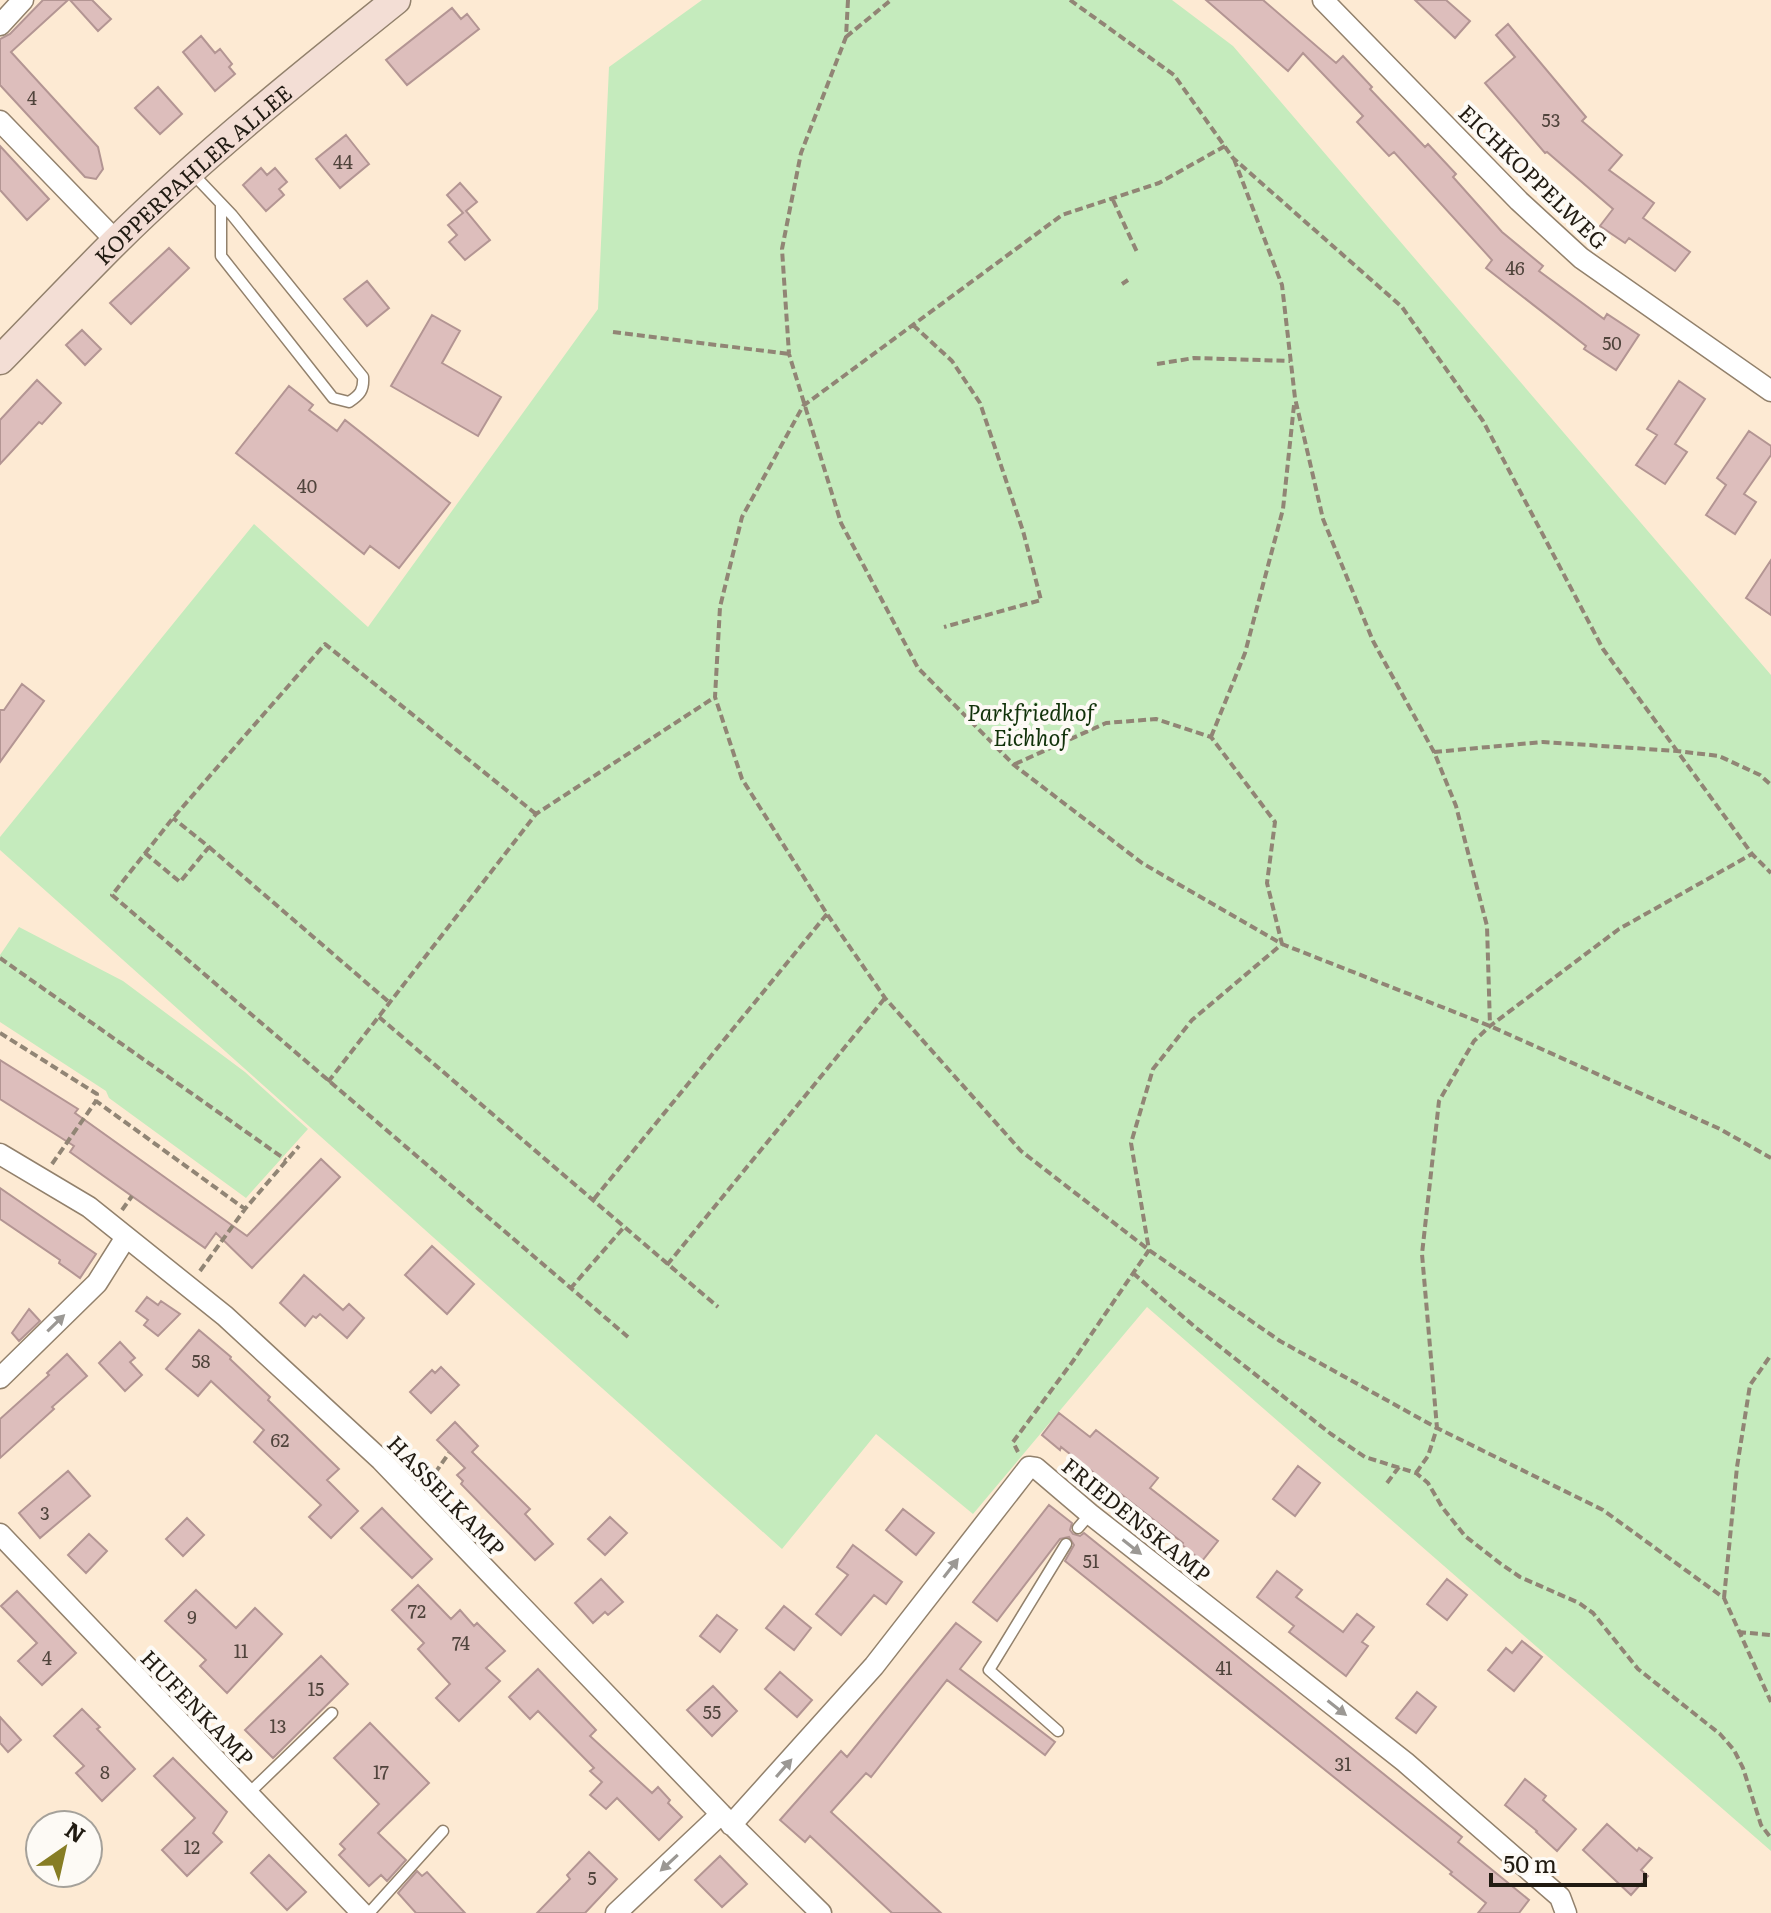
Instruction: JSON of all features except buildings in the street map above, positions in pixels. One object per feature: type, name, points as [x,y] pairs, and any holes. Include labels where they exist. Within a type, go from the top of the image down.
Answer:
[{"type":"street","points":[[0,25],[23,0]]},
{"type":"street","name":"KOPPERPAHLER ALLEE","points":[[0,360],[116,241],[191,172],[396,0]]},
{"type":"street","name":"EICHKOPPELWEG","points":[[1323,0],[1509,191],[1581,258],[1771,391]]},
{"type":"street","points":[[0,121],[116,241]]},
{"type":"street","name":"HASSELKAMP","points":[[0,1154],[89,1207],[189,1286],[381,1460],[726,1819],[821,1913]]},
{"type":"street","points":[[0,1378],[97,1283],[126,1237]]},
{"type":"street","name":"FRIEDENSKAMP","points":[[616,1913],[726,1819],[874,1666],[1029,1467],[1036,1468],[1084,1521],[1405,1762],[1560,1897],[1566,1913]]},
{"type":"street","name":"HUFENKAMP","points":[[0,1534],[362,1913]]},
{"type":"lane","points":[[191,172],[221,204],[363,377],[364,385],[359,395],[349,402],[333,398],[221,256],[221,204]]},
{"type":"lane","points":[[1058,1731],[989,1670],[1066,1544]]},
{"type":"lane","points":[[248,1794],[332,1713]]},
{"type":"lane","points":[[369,1913],[443,1831]]},
{"type":"path","points":[[848,0],[846,37],[801,153],[782,249],[789,354],[841,523],[918,668],[1014,765],[1142,863],[1282,944],[1490,1026],[1720,1129],[1771,1158]]},
{"type":"path","points":[[846,37],[891,0]]},
{"type":"path","points":[[1070,0],[1174,75],[1233,158],[1282,285],[1295,398],[1323,519],[1373,641],[1434,752],[1456,806],[1487,926],[1490,1026]]},
{"type":"path","points":[[1225,146],[1159,183],[1062,215],[803,406],[742,517],[720,607],[715,697],[742,779],[827,914],[885,998],[1021,1151],[1149,1250],[1280,1341],[1437,1428],[1603,1510],[1724,1598]]},
{"type":"path","points":[[1233,158],[1402,307],[1483,421],[1603,649],[1752,854],[1771,873]]},
{"type":"path","points":[[1113,200],[1137,252]]},
{"type":"path","points":[[913,325],[952,361],[980,403],[1023,531],[1041,600],[944,627]]},
{"type":"path","points":[[613,332],[789,354]]},
{"type":"path","points":[[1157,364],[1194,358],[1291,361]]},
{"type":"path","points":[[1211,737],[1245,653],[1283,509],[1295,398]]},
{"type":"path","points":[[536,814],[325,644],[173,818],[112,895],[628,1337]]},
{"type":"path","points":[[328,1082],[536,814],[715,697]]},
{"type":"path","points":[[1014,765],[1106,723],[1156,719],[1211,737],[1275,822],[1267,883],[1282,944]]},
{"type":"path","points":[[1434,752],[1543,742],[1677,751],[1719,756],[1760,775],[1771,785]]},
{"type":"path","points":[[173,818],[390,1003]]},
{"type":"path","points":[[145,853],[180,882],[209,847]]},
{"type":"path","points":[[1416,1473],[1428,1456],[1437,1428],[1422,1254],[1439,1101],[1474,1041],[1490,1026],[1619,929],[1752,854]]},
{"type":"path","points":[[594,1199],[827,914]]},
{"type":"path","points":[[1029,1467],[1013,1442],[1149,1250],[1131,1143],[1153,1069],[1192,1020],[1282,944]]},
{"type":"path","points":[[0,958],[286,1160]]},
{"type":"path","points":[[667,1265],[885,998]]},
{"type":"path","points":[[379,1017],[718,1307]]},
{"type":"path","points":[[0,1033],[97,1094],[96,1101],[42,1179]]},
{"type":"path","points":[[96,1101],[245,1209]]},
{"type":"path","points":[[189,1286],[245,1209],[299,1146]]},
{"type":"path","points":[[570,1289],[625,1226]]},
{"type":"path","points":[[1133,1273],[1205,1335],[1331,1434],[1365,1457],[1416,1473],[1428,1483],[1465,1536],[1520,1577],[1579,1603],[1593,1613],[1638,1669],[1720,1734],[1734,1750],[1743,1768],[1753,1806],[1771,1838]]},
{"type":"path","points":[[1771,1355],[1750,1385],[1737,1467],[1724,1598],[1771,1702]]},
{"type":"path","points":[[432,1479],[438,1465],[449,1453]]},
{"type":"path","points":[[1387,1483],[1399,1467]]},
{"type":"path","points":[[1738,1632],[1771,1635]]},
{"type":"green space","name":"Parkfriedhof Eichhof","points":[[702,0],[1172,0],[1233,46],[1771,675],[1771,1851],[1147,1307],[973,1514],[876,1434],[782,1549],[0,850],[0,837],[254,524],[368,627],[598,309],[609,67]]},
{"type":"green space","points":[[19,927],[123,981],[245,1072],[308,1129],[246,1198],[109,1098],[106,1091],[0,1022],[0,955]]}]
